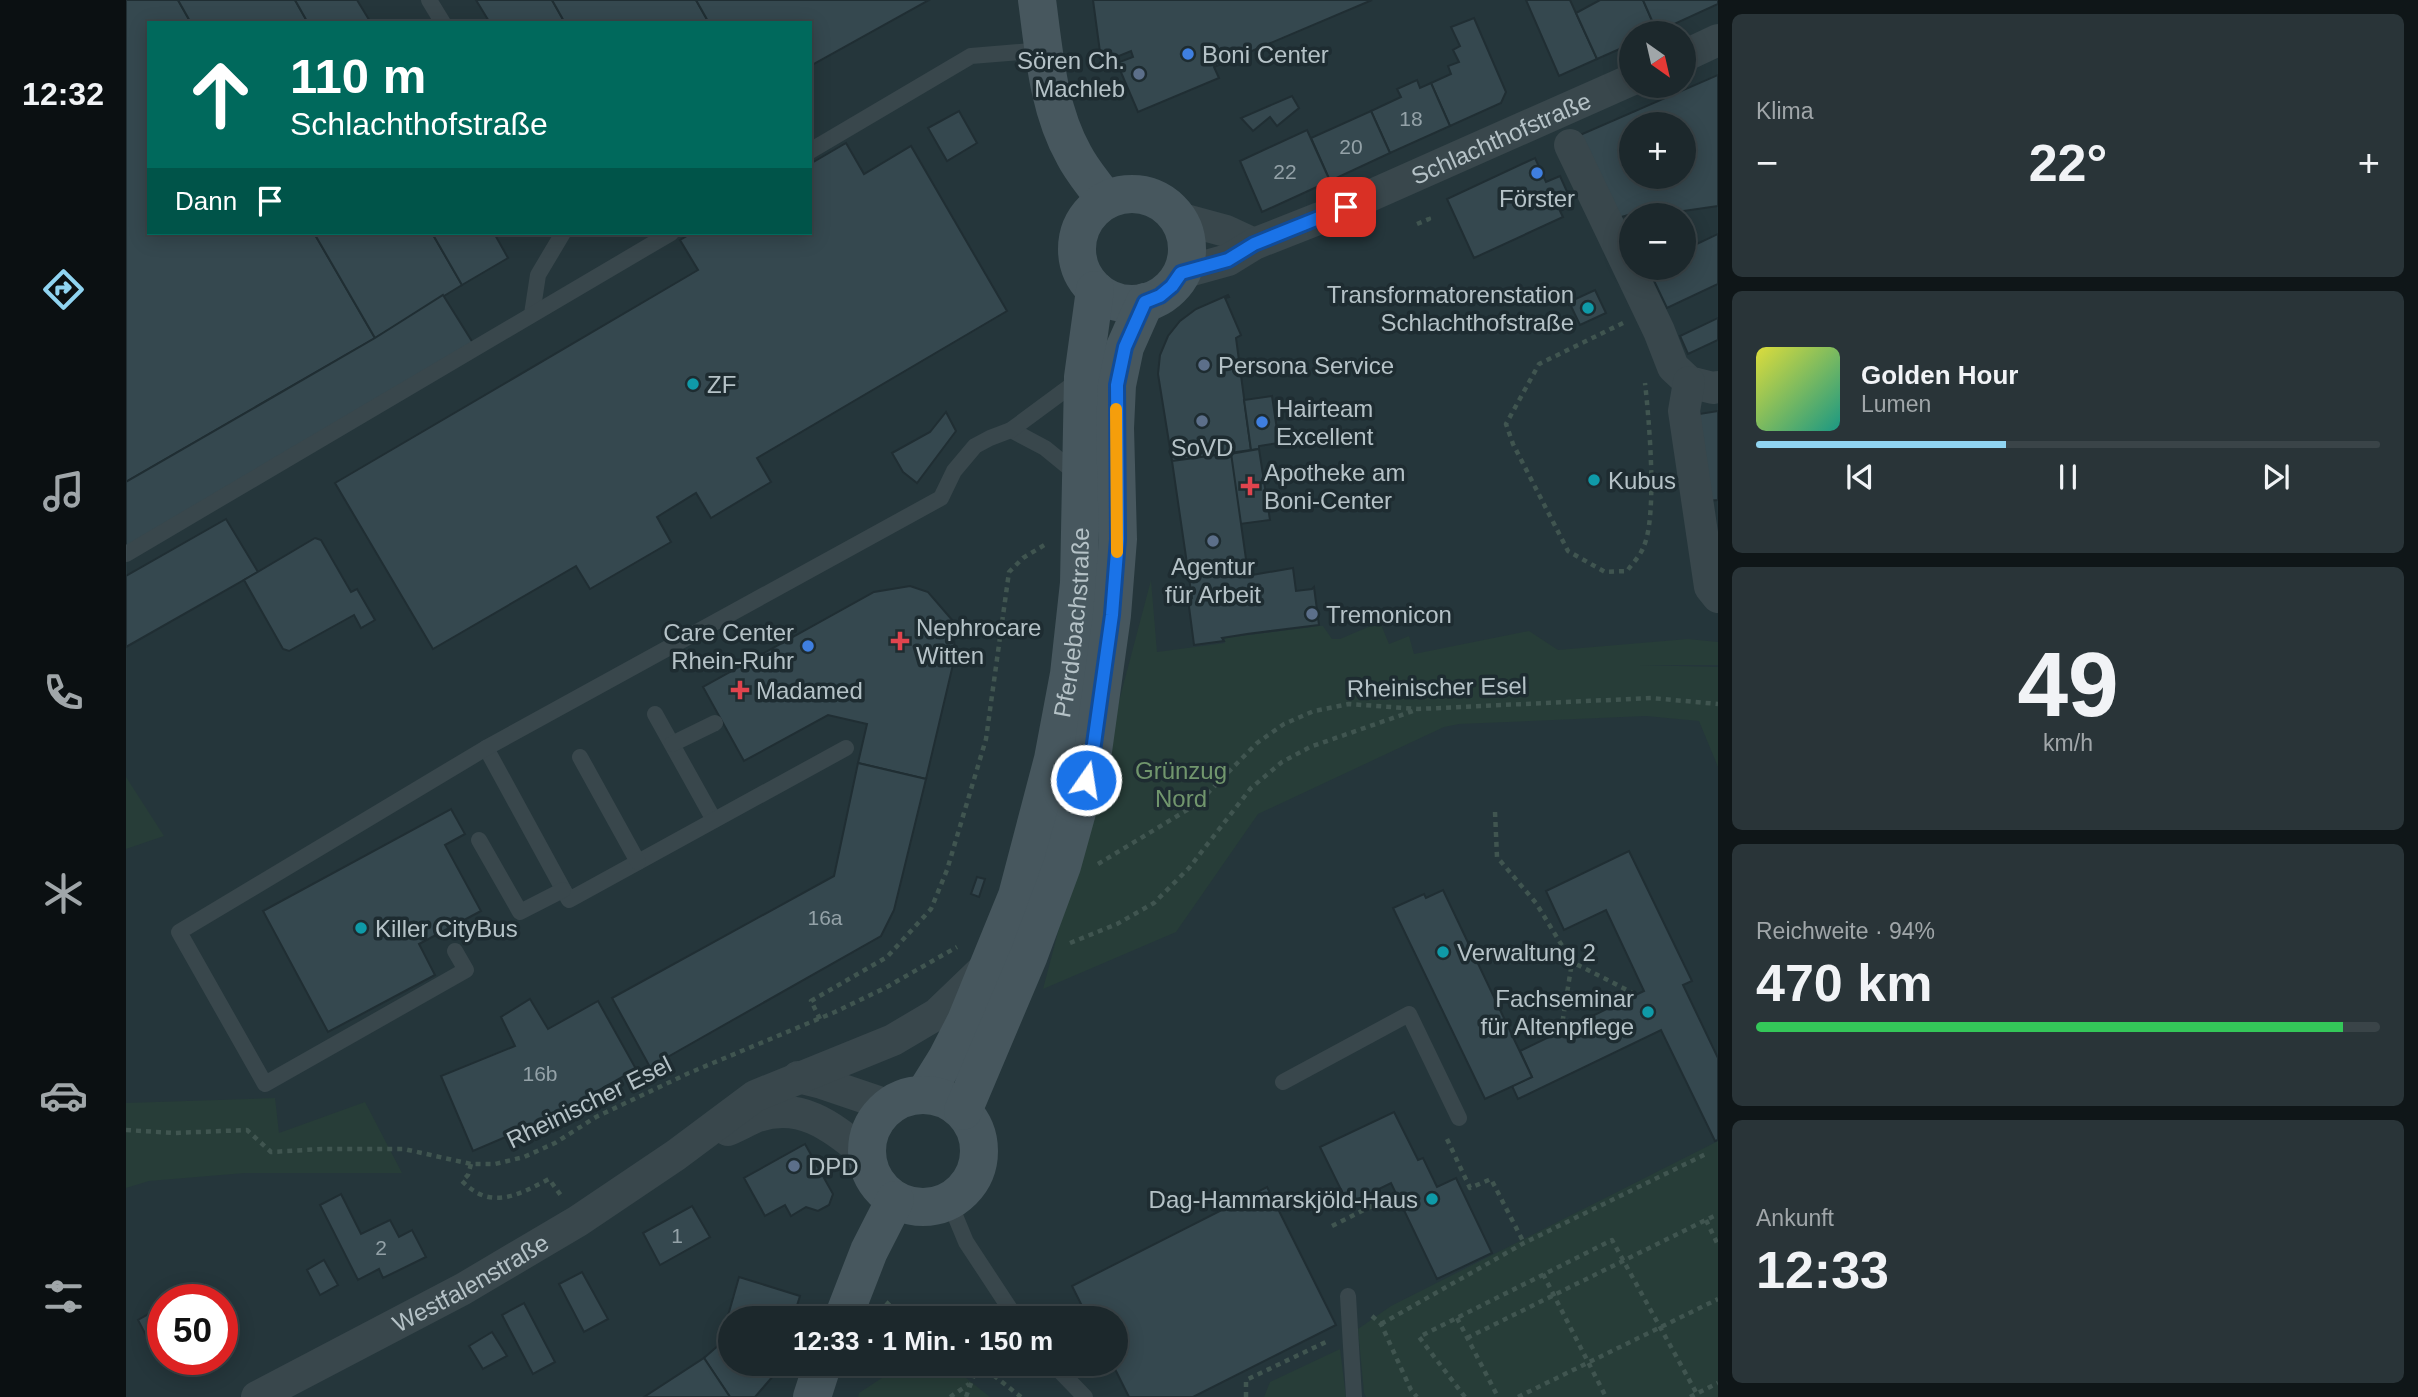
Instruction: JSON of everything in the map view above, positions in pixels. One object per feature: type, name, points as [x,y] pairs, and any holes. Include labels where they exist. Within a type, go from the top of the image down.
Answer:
[{"type":"main road","points":[[1037,0],[1057,117],[1073,155],[1105,200]]},
{"type":"main road","points":[[1128,193],[1140,194],[1166,205],[1178,218],[1187,245],[1181,273],[1172,286],[1160,296],[1145,302],[1119,302],[1095,290],[1083,275],[1078,262],[1077,243],[1086,218],[1105,200],[1128,193]]},
{"type":"main road","name":"Pferdebachstraße","points":[[963,1111],[1012,968],[1017,896],[1052,759],[1069,674],[1082,535],[1080,476],[1083,377],[1095,290]]},
{"type":"main road","points":[[1012,968],[1062,866],[1092,758],[1112,615],[1118,539],[1117,385],[1125,347],[1145,302]]},
{"type":"main road","name":"Pferdebachstraße","points":[[907,1101],[947,1058],[966,1021],[1012,968]]},
{"type":"main road","points":[[938,1097],[963,1111],[974,1126],[979,1142],[979,1160],[974,1177],[963,1191],[949,1201],[931,1207],[912,1207],[895,1200],[881,1188],[871,1173],[867,1155],[869,1136],[877,1120],[907,1101],[938,1097]]},
{"type":"main road","points":[[848,1306],[869,1251],[895,1200]]},
{"type":"main road","points":[[812,1397],[819,1376]]},
{"type":"street","points":[[1696,50],[1718,40]]},
{"type":"street","name":"Schlachthofstraße","points":[[1181,273],[1228,260],[1254,244],[1567,128],[1619,89]]},
{"type":"street","name":"Schlachthofstraße","points":[[1567,128],[1609,230],[1674,367],[1704,384],[1684,411],[1710,587],[1718,597]]},
{"type":"street","points":[[1178,218],[1226,231],[1254,244]]},
{"type":"street","name":"Westfalenstraße","points":[[257,1397],[464,1289],[578,1221],[676,1155],[755,1096],[893,1040],[1012,968]]},
{"type":"street","points":[[798,1077],[907,1101]]},
{"type":"street","name":"Westfalenstraße","points":[[676,1155],[760,1115],[796,1112],[827,1124],[867,1155]]},
{"type":"lane","points":[[429,0],[442,21]]},
{"type":"lane","points":[[812,150],[971,56],[1044,50]]},
{"type":"lane","points":[[532,314],[538,275],[563,235]]},
{"type":"lane","points":[[126,554],[668,235]]},
{"type":"lane","points":[[455,951],[466,970],[265,1084],[179,932],[486,748],[941,498],[954,471],[975,446],[1011,430],[1083,377]]},
{"type":"lane","points":[[1011,430],[1045,448],[1080,476]]},
{"type":"lane","points":[[655,714],[714,820]]},
{"type":"lane","points":[[672,744],[715,723]]},
{"type":"lane","points":[[486,748],[569,900],[846,748]]},
{"type":"lane","points":[[580,757],[638,862]]},
{"type":"lane","points":[[479,840],[520,912],[563,890]]},
{"type":"lane","points":[[1283,1082],[1409,1014],[1459,1118]]},
{"type":"lane","points":[[949,1201],[967,1242],[1008,1306]]},
{"type":"lane","points":[[1348,1296],[1354,1397]]},
{"type":"lane","points":[[1065,1376],[1085,1397]]},
{"type":"path","points":[[1417,224],[1429,219],[1427,214]]},
{"type":"path","points":[[1643,370],[1650,423],[1650,517],[1644,548],[1627,571],[1605,572],[1568,551],[1513,444],[1506,424],[1539,364],[1648,311]]},
{"type":"path","points":[[820,1019],[811,1000],[887,957],[930,909],[947,870],[986,739],[1009,572],[1039,547],[1082,535]]},
{"type":"path","name":"Rheinischer Esel","points":[[1121,851],[1196,804],[1257,743],[1284,724],[1314,711],[1349,704],[1418,709],[1651,698],[1718,704]]},
{"type":"path","points":[[1012,968],[1117,924],[1154,903],[1189,868],[1251,788],[1282,762],[1310,747],[1418,709]]},
{"type":"path","points":[[1495,812],[1497,857],[1536,902],[1573,962],[1637,995]]},
{"type":"path","points":[[1561,1031],[1573,962]]},
{"type":"path","name":"Rheinischer Esel","points":[[126,1130],[174,1133],[247,1130],[271,1152],[404,1149],[471,1164],[495,1164],[524,1157],[555,1143],[596,1117],[635,1098],[820,1019],[927,965]]},
{"type":"path","points":[[1459,1118],[1444,1133],[1470,1188],[1491,1179],[1524,1243]]},
{"type":"path","points":[[1381,1324],[1524,1243],[1708,1153]]},
{"type":"path","points":[[471,1164],[468,1175],[462,1181],[471,1191],[485,1198],[501,1198],[523,1192],[549,1179],[578,1221]]},
{"type":"path","points":[[1332,1226],[1396,1194]]},
{"type":"path","points":[[1468,1338],[1718,1214]]},
{"type":"path","points":[[1706,1220],[1718,1245]]},
{"type":"path","points":[[1465,1397],[1419,1337],[1612,1240],[1697,1394]]},
{"type":"path","points":[[1543,1274],[1606,1397]]},
{"type":"path","points":[[1348,1296],[1381,1324],[1411,1390],[1417,1397]]},
{"type":"path","points":[[1518,1397],[1718,1299]]},
{"type":"path","points":[[1457,1318],[1497,1397]]},
{"type":"path","points":[[1246,1397],[1246,1380],[1350,1331]]},
{"type":"path","points":[[966,1397],[973,1376]]},
{"type":"path","points":[[994,1376],[1021,1397]]},
{"type":"path","points":[[1690,1397],[1718,1383]]},
{"type":"path","points":[[950,1397],[970,1384]]},
{"type":"green space","name":"Grünzug Nord","points":[[1151,580],[1157,652],[1225,643],[1225,638],[1319,626],[1323,626],[1332,639],[1340,639],[1380,622],[1389,644],[1409,636],[1414,654],[1529,631],[1558,650],[1688,639],[1718,642],[1718,665],[1640,665],[1718,667],[1718,767],[1699,721],[1646,716],[1459,724],[1444,727],[1258,814],[1176,932],[1043,989]]},
{"type":"green space","points":[[126,777],[164,836],[126,849]]},
{"type":"green space","points":[[275,1098],[279,1133],[365,1102],[402,1173],[245,1173],[149,1181],[126,1188],[126,1103]]},
{"type":"green space","points":[[1718,1141],[1718,1397],[1366,1397],[1358,1329],[1391,1306]]},
{"type":"green space","points":[[1340,1349],[1346,1397],[1264,1397],[1270,1382]]},
{"type":"green space","points":[[885,1376],[963,1376],[990,1397],[858,1397],[859,1393]]},
{"type":"building","points":[[126,0],[178,0],[190,21],[147,21],[147,235],[315,235],[375,338],[126,482]]},
{"type":"building","points":[[178,0],[295,0],[307,21],[190,21]]},
{"type":"building","points":[[295,0],[357,0],[370,21],[307,21]]},
{"type":"building","points":[[476,0],[552,0],[564,21],[489,21]]},
{"type":"building","points":[[552,0],[696,0],[708,21],[564,21]]},
{"type":"building","points":[[696,0],[929,0],[812,65],[812,21],[708,21]]},
{"type":"building","name":"Boni Center","points":[[1093,0],[1372,0],[1214,67],[1219,78],[1138,112],[1117,63],[1133,57],[1131,51],[1114,58],[1100,52]]},
{"type":"building","points":[[1526,0],[1570,0],[1597,59],[1559,76]]},
{"type":"building","points":[[1600,0],[1643,0],[1652,21],[1619,21],[1619,49],[1597,59],[1576,13]]},
{"type":"building","points":[[1643,0],[1718,0],[1718,4],[1681,21],[1652,21]]},
{"type":"building","points":[[1474,18],[1506,92],[1501,103],[1450,126],[1431,83],[1451,74],[1448,66],[1459,62],[1453,50],[1460,46],[1451,27]]},
{"type":"building","points":[[1718,75],[1718,206],[1696,209],[1696,203],[1619,203],[1618,218],[1580,135],[1619,118],[1619,189],[1696,189],[1696,112],[1633,112],[1665,98],[1696,98],[1696,85]]},
{"type":"building","points":[[1417,80],[1420,88],[1431,83],[1450,126],[1390,153],[1371,111],[1401,97],[1397,89]]},
{"type":"building","points":[[1292,96],[1299,108],[1277,126],[1270,117],[1253,131],[1241,118]]},
{"type":"building","points":[[959,111],[977,143],[947,161],[928,128]]},
{"type":"building","points":[[1371,111],[1390,153],[1330,181],[1311,138]]},
{"type":"building","points":[[1307,130],[1330,181],[1262,212],[1240,161]]},
{"type":"building","name":"ZF","points":[[846,143],[864,174],[911,146],[1007,311],[757,458],[771,482],[711,518],[696,493],[657,517],[671,542],[590,589],[576,566],[433,649],[335,483],[698,270],[680,240],[689,235],[812,235],[812,163]]},
{"type":"building","points":[[1535,158],[1546,182],[1560,176],[1573,205],[1560,211],[1563,217],[1474,258],[1447,199]]},
{"type":"building","points":[[1718,234],[1718,284],[1667,308],[1654,280],[1696,280],[1696,244]]},
{"type":"building","points":[[315,235],[433,235],[462,285],[375,338]]},
{"type":"building","points":[[433,235],[495,235],[508,258],[462,285]]},
{"type":"building","name":"Transformatorenstation Schlachthofstraße","points":[[1595,290],[1606,313],[1580,325],[1569,302]]},
{"type":"building","points":[[443,295],[473,343],[126,547],[126,482],[375,338]]},
{"type":"building","points":[[1228,295],[1229,297],[1225,298],[1241,335],[1236,338],[1251,450],[1172,461],[1158,374],[1160,355],[1168,336],[1180,321],[1196,309]]},
{"type":"building","points":[[1718,318],[1718,340],[1688,354],[1680,336]]},
{"type":"building","name":"Hairteam Excellent","points":[[1272,396],[1279,443],[1251,450],[1244,400]]},
{"type":"building","points":[[1718,411],[1718,500],[1707,501],[1693,415]]},
{"type":"building","points":[[946,412],[956,431],[917,483],[903,472],[892,453],[930,432]]},
{"type":"building","name":"Apotheke am Boni-Center","points":[[1259,449],[1270,520],[1240,524],[1230,454]]},
{"type":"building","name":"Agentur für Arbeit","points":[[1231,453],[1246,576],[1293,568],[1296,591],[1314,587],[1319,625],[1222,638],[1224,641],[1194,645],[1188,599],[1192,598],[1172,461]]},
{"type":"building","points":[[226,519],[258,572],[126,647],[126,576]]},
{"type":"building","points":[[315,538],[321,540],[351,592],[357,589],[375,620],[361,628],[354,615],[289,651],[283,649],[244,580]]},
{"type":"building","points":[[910,586],[928,592],[953,621],[955,656],[926,779],[858,763],[867,724],[828,715],[744,761],[703,687],[874,592]]},
{"type":"building","points":[[858,763],[926,779],[894,910],[881,936],[650,1067],[612,998],[834,876]]},
{"type":"building","name":"Killer CityBus","points":[[451,809],[465,834],[445,845],[481,911],[419,944],[435,975],[328,1032],[263,911]]},
{"type":"building","name":"Fachseminar für Altenpflege","points":[[1629,851],[1692,981],[1683,985],[1718,1058],[1718,1140],[1715,1141],[1661,1030],[1518,1099],[1512,1086],[1532,1077],[1520,1051],[1644,991],[1606,910],[1564,930],[1546,891]]},
{"type":"building","points":[[977,877],[985,879],[979,897],[971,894]]},
{"type":"building","name":"Verwaltung 2","points":[[1443,890],[1532,1077],[1485,1099],[1393,908],[1424,894],[1426,898]]},
{"type":"building","points":[[530,999],[548,1029],[598,1001],[636,1069],[550,1118],[473,1151],[441,1076],[515,1046],[501,1017]]},
{"type":"building","name":"Dag-Hammarskjöld-Haus","points":[[1394,1112],[1418,1160],[1423,1158],[1437,1187],[1456,1178],[1492,1253],[1437,1279],[1391,1183],[1348,1204],[1320,1147]]},
{"type":"building","points":[[805,1144],[833,1194],[829,1205],[818,1211],[806,1207],[791,1216],[785,1205],[765,1216],[744,1178]]},
{"type":"building","points":[[1267,1187],[1336,1325],[1193,1397],[1129,1397],[1118,1376],[1128,1376],[1128,1306],[1082,1306],[1072,1286]]},
{"type":"building","points":[[341,1194],[361,1234],[390,1220],[399,1237],[412,1230],[426,1257],[383,1278],[379,1269],[358,1280],[320,1205]]},
{"type":"building","points":[[692,1206],[710,1237],[660,1265],[643,1233]]},
{"type":"building","points":[[324,1260],[338,1285],[320,1295],[307,1270]]},
{"type":"building","points":[[582,1272],[608,1319],[584,1332],[559,1284]]},
{"type":"building","points":[[739,1277],[800,1296],[797,1306],[731,1306]]},
{"type":"building","points":[[524,1303],[555,1362],[533,1374],[502,1315]]},
{"type":"building","points":[[147,1315],[147,1337],[138,1320]]},
{"type":"building","points":[[492,1332],[507,1356],[483,1369],[469,1346]]},
{"type":"building","points":[[718,1346],[718,1376],[773,1376],[755,1397],[730,1397],[704,1358]]},
{"type":"building","points":[[704,1358],[730,1397],[644,1397]]},
{"type":"slow traffic","points":[[1116,409],[1117,552]]},
{"type":"place","name":"Boni Center","points":[[1188,54]]},
{"type":"place","name":"Sören Ch. Machleb","points":[[1139,74]]},
{"type":"place","name":"Förster","points":[[1537,173]]},
{"type":"place","name":"Transformatorenstation Schlachthofstraße","points":[[1588,308]]},
{"type":"place","name":"Persona Service","points":[[1204,365]]},
{"type":"place","name":"ZF","points":[[693,384]]},
{"type":"place","name":"SoVD","points":[[1202,421]]},
{"type":"place","name":"Hairteam Excellent","points":[[1262,422]]},
{"type":"place","name":"Kubus","points":[[1594,480]]},
{"type":"place","name":"Apotheke am Boni-Center","points":[[1250,486]]},
{"type":"place","name":"Agentur für Arbeit","points":[[1213,541]]},
{"type":"place","name":"Tremonicon","points":[[1312,614]]},
{"type":"place","name":"Nephrocare Witten","points":[[900,641]]},
{"type":"place","name":"Care Center Rhein-Ruhr","points":[[808,646]]},
{"type":"place","name":"Madamed","points":[[740,690]]},
{"type":"place","name":"Killer CityBus","points":[[361,928]]},
{"type":"place","name":"Verwaltung 2","points":[[1443,952]]},
{"type":"place","name":"Fachseminar für Altenpflege","points":[[1648,1012]]},
{"type":"place","name":"DPD","points":[[794,1166]]},
{"type":"place","name":"Dag-Hammarskjöld-Haus","points":[[1432,1199]]},
{"type":"route","points":[[1086,780],[1092,758],[1112,615],[1118,539],[1115,428],[1117,385],[1125,347],[1145,302],[1160,296],[1172,286],[1181,273],[1228,260],[1254,244],[1346,207]]}]
